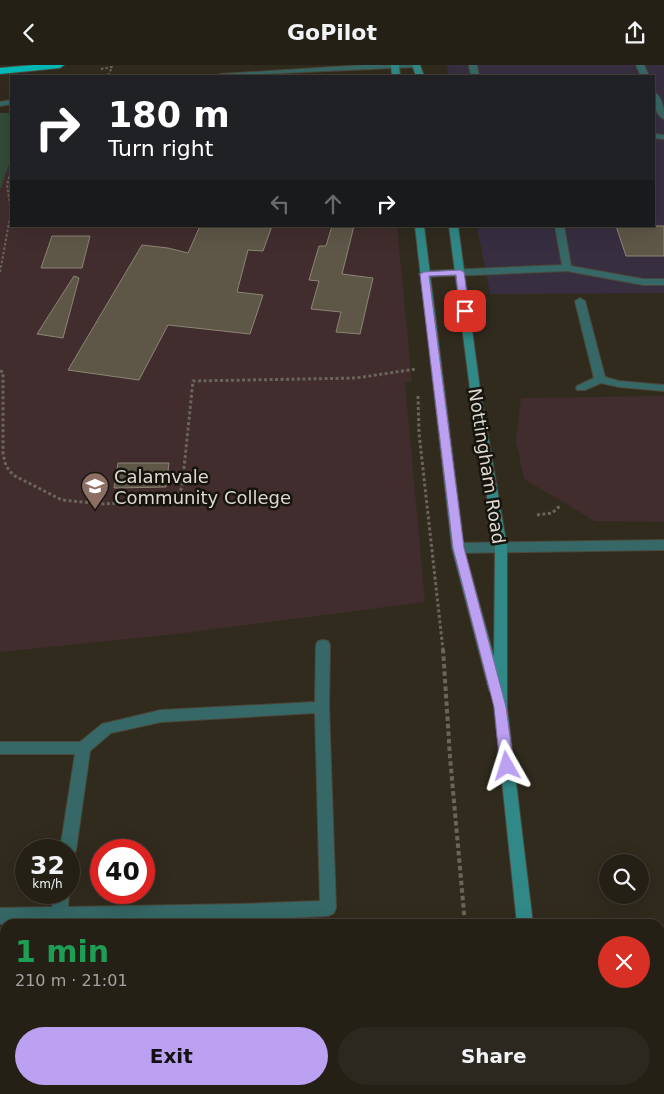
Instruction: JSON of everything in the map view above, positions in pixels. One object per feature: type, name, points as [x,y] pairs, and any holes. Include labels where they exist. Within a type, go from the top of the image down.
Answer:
[{"type":"highway","points":[[0,71],[60,65]]},
{"type":"street","points":[[233,75],[416,65]]},
{"type":"street","points":[[655,96],[664,117]]},
{"type":"street","name":"Nottingham Road","points":[[419,227],[458,548],[500,707]]},
{"type":"street","name":"Nottingham Road","points":[[453,227],[476,399],[501,547],[500,707],[524,919]]},
{"type":"street","points":[[559,227],[566,268]]},
{"type":"street","points":[[424,274],[566,268],[643,282],[664,282]]},
{"type":"street","points":[[580,301],[600,379]]},
{"type":"street","points":[[581,388],[600,379],[619,384],[664,387]]},
{"type":"street","points":[[458,548],[664,545]]},
{"type":"street","points":[[0,916],[59,914],[240,918],[328,908],[322,707],[323,645]]},
{"type":"street","points":[[0,748],[83,748],[107,728],[161,716],[322,707]]},
{"type":"street","points":[[70,839],[83,748]]},
{"type":"street","points":[[59,914],[60,904]]},
{"type":"path","points":[[101,69],[112,67],[108,75]]},
{"type":"path","points":[[10,173],[6,185],[10,207]]},
{"type":"path","points":[[0,271],[10,217]]},
{"type":"path","points":[[415,359],[416,375]]},
{"type":"path","points":[[0,371],[3,372],[3,454],[10,470],[26,483],[62,500],[101,504],[163,501],[173,499],[179,494],[182,487],[193,381],[356,378],[416,369]]},
{"type":"path","points":[[418,389],[419,433],[443,647],[450,757],[465,919]]},
{"type":"path","points":[[537,515],[552,513],[561,505]]},
{"type":"shaded area","points":[[447,65],[664,65],[664,293],[490,294],[477,227],[655,227],[655,75],[449,75]]},
{"type":"shaded area","name":"Calamvale Community College","points":[[10,162],[10,227],[397,227],[412,382],[405,382],[425,602],[176,634],[0,652],[0,190]]},
{"type":"shaded area","points":[[664,396],[664,522],[595,521],[524,479],[516,441],[521,398]]},
{"type":"green space","points":[[0,113],[10,113],[10,162],[0,190]]},
{"type":"building","points":[[664,226],[664,256],[626,256],[616,227]]},
{"type":"building","points":[[200,227],[272,227],[263,251],[248,250],[237,292],[263,295],[250,334],[168,325],[139,380],[68,370],[142,245],[188,253]]},
{"type":"building","points":[[332,227],[354,227],[342,274],[373,278],[360,334],[336,332],[341,312],[311,309],[319,281],[309,280],[319,246],[326,246]]},
{"type":"building","points":[[52,236],[90,236],[82,268],[41,268]]},
{"type":"building","points":[[74,276],[79,278],[63,338],[37,334]]},
{"type":"building","points":[[118,463],[169,463],[166,487],[114,488]]},
{"type":"place","name":"Calamvale Community College","points":[[95,510]]},
{"type":"route","points":[[465,311],[460,272],[424,274],[451,477],[458,548],[500,707],[507,766]]}]
